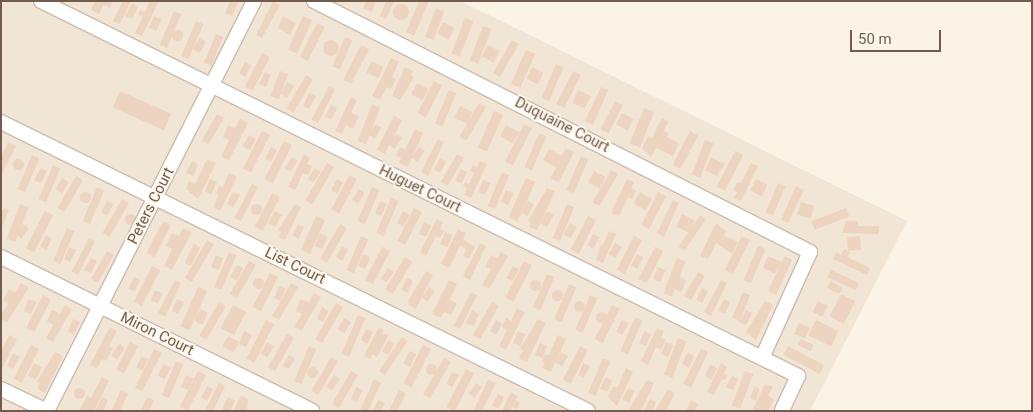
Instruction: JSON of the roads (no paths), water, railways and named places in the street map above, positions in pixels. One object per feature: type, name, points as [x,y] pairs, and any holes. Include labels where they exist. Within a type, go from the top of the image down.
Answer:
[{"type":"street","name":"Huguet Court","points":[[41,1],[798,376],[782,411]]},
{"type":"street","name":"Peters Court","points":[[47,411],[254,1]]},
{"type":"street","name":"Duquaine Court","points":[[314,1],[810,252],[762,358]]},
{"type":"street","name":"List Court","points":[[1,122],[588,411]]},
{"type":"street","name":"Miron Court","points":[[1,257],[312,411]]},
{"type":"street","points":[[1,389],[47,411]]}]
